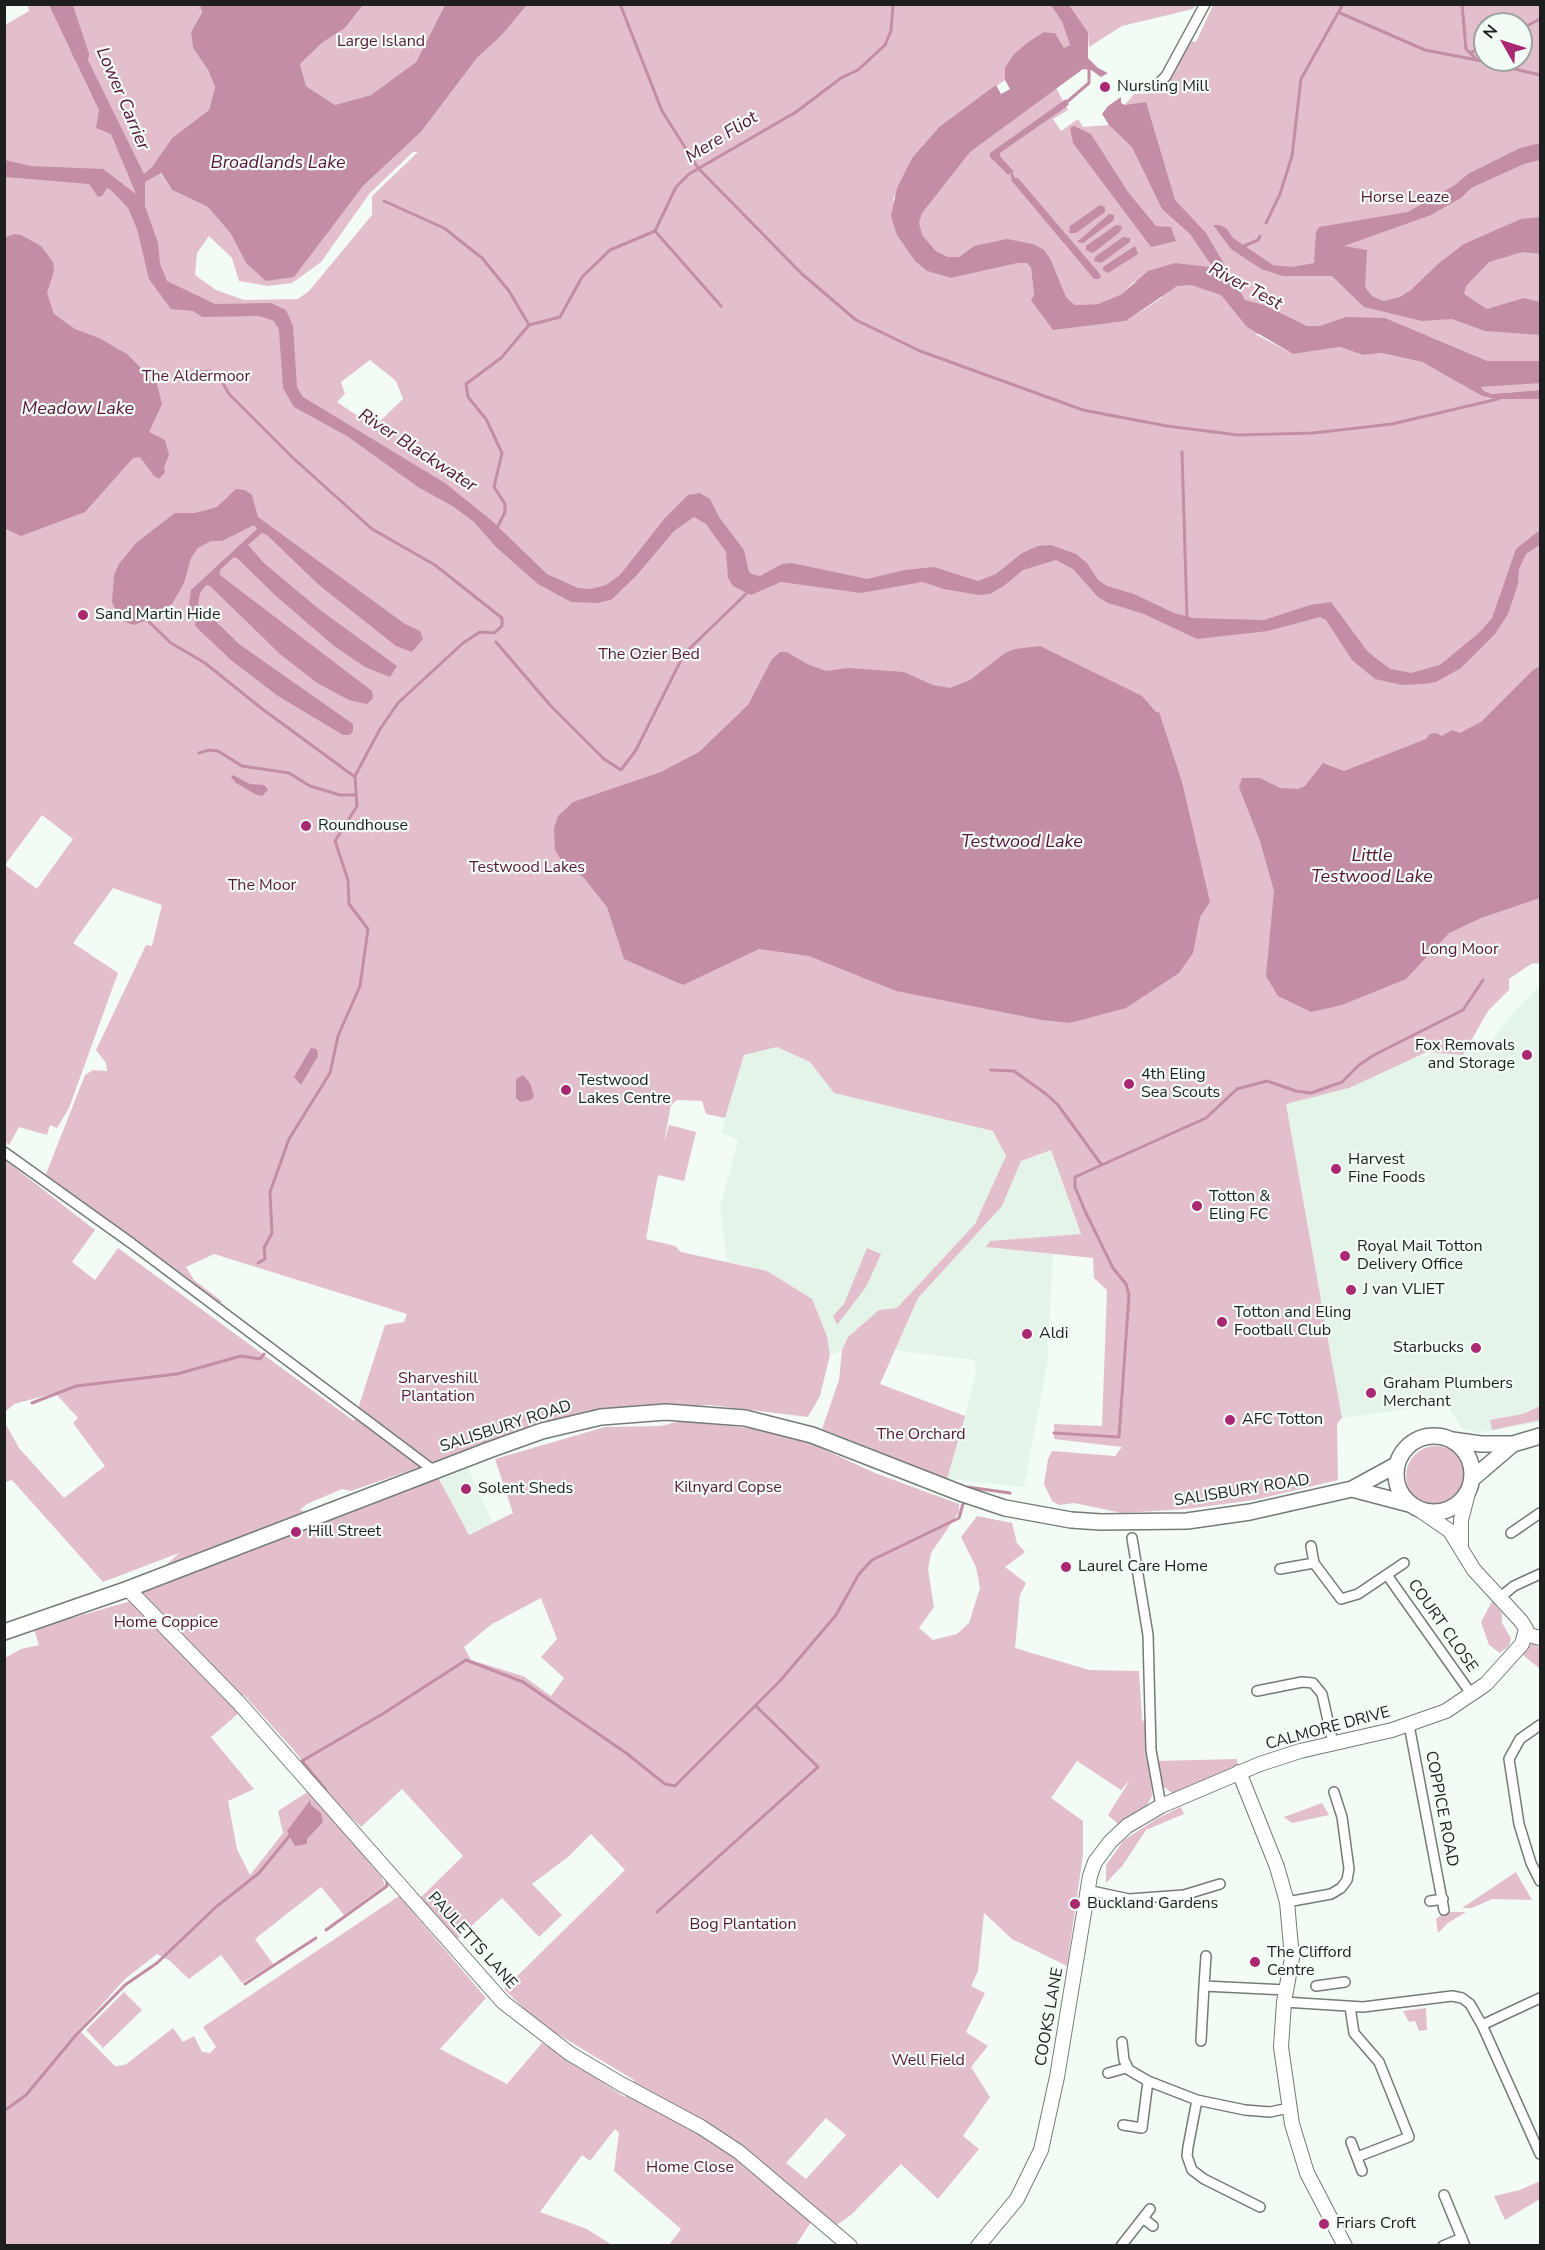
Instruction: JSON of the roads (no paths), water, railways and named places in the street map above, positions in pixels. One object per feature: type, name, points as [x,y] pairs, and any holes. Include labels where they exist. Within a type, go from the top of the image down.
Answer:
[{"type":"main road","name":"SALISBURY ROAD","points":[[4,1632],[128,1589],[433,1470],[571,1423],[644,1413],[692,1413],[745,1418],[812,1435],[979,1500],[1029,1514],[1071,1520],[1132,1523],[1206,1519],[1352,1489],[1396,1465]]},
{"type":"main road","points":[[1513,1444],[1471,1484],[1453,1508],[1437,1513],[1415,1508],[1399,1491],[1396,1465],[1405,1448],[1413,1442],[1435,1436],[1481,1444],[1513,1444],[1540,1436]]},
{"type":"main road","points":[[1452,1440],[1466,1453],[1470,1461],[1471,1484]]},
{"type":"main road","name":"SALISBURY ROAD","points":[[1352,1489],[1415,1508]]},
{"type":"street","points":[[1158,84],[1166,76],[1205,4]]},
{"type":"street","points":[[4,1152],[140,1250],[433,1470]]},
{"type":"street","points":[[1462,1548],[1461,1520],[1471,1484]]},
{"type":"street","points":[[1415,1508],[1450,1531],[1474,1570],[1498,1599],[1521,1621],[1526,1634],[1540,1638]]},
{"type":"street","points":[[1511,1533],[1540,1514]]},
{"type":"street","points":[[1130,1544],[1148,1635],[1151,1750],[1161,1806]]},
{"type":"street","name":"COURT CLOSE","points":[[1311,1546],[1314,1563],[1341,1599],[1358,1594],[1404,1563]]},
{"type":"street","points":[[1280,1569],[1314,1563]]},
{"type":"street","points":[[1498,1599],[1515,1586],[1540,1574]]},
{"type":"street","name":"COURT CLOSE","points":[[1387,1575],[1472,1695]]},
{"type":"street","name":"PAULETTS LANE","points":[[128,1589],[239,1703],[503,2002],[569,2053],[701,2127],[739,2152],[850,2246]]},
{"type":"street","name":"CALMORE DRIVE","points":[[1239,1772],[1280,1757],[1410,1725],[1446,1711],[1472,1695],[1510,1659],[1526,1634]]},
{"type":"street","points":[[1257,1691],[1302,1682],[1313,1683],[1322,1694],[1333,1743]]},
{"type":"street","name":"COPPICE ROAD","points":[[1410,1725],[1444,1910]]},
{"type":"street","points":[[1540,1725],[1514,1745],[1509,1759],[1519,1824],[1531,1863],[1540,1881]]},
{"type":"street","points":[[1239,1772],[1271,1851],[1287,1902],[1292,1959],[1285,1996],[1281,2047],[1295,2138],[1307,2173],[1345,2246]]},
{"type":"street","name":"COOKS LANE","points":[[978,2246],[1017,2199],[1041,2150],[1057,2077],[1087,1890],[1095,1862],[1110,1842],[1127,1826],[1161,1806],[1239,1772]]},
{"type":"street","points":[[1287,1902],[1331,1894],[1341,1888],[1347,1880],[1349,1869],[1342,1817],[1334,1792]]},
{"type":"street","points":[[1087,1890],[1129,1899],[1184,1895],[1221,1884]]},
{"type":"street","points":[[1430,1901],[1443,1899]]},
{"type":"street","points":[[1201,2041],[1206,1956]]},
{"type":"street","points":[[1323,2004],[1319,1985],[1345,1982]]},
{"type":"street","points":[[1204,1986],[1350,2007],[1458,1996],[1470,2004],[1482,2025],[1540,2154]]},
{"type":"street","points":[[1482,2025],[1540,1998]]},
{"type":"street","points":[[1350,2007],[1354,2033],[1379,2062],[1408,2137],[1357,2157]]},
{"type":"street","points":[[1122,2042],[1126,2068]]},
{"type":"street","points":[[1108,2073],[1126,2068],[1148,2081],[1197,2100],[1245,2110],[1270,2112],[1289,2108]]},
{"type":"street","points":[[1123,2125],[1142,2128],[1148,2081]]},
{"type":"street","points":[[1197,2100],[1187,2156],[1192,2170],[1204,2179],[1260,2207]]},
{"type":"street","points":[[1351,2142],[1362,2171]]},
{"type":"street","points":[[1443,2246],[1464,2242],[1444,2195]]},
{"type":"street","points":[[1120,2246],[1150,2209]]},
{"type":"street","points":[[1143,2218],[1153,2226]]},
{"type":"water","name":"Broadlands Lake","points":[[49,5],[66,5],[67,24],[80,44],[144,174],[152,167],[172,138],[209,110],[215,87],[208,70],[193,48],[191,32],[202,12],[200,5],[363,5],[345,28],[322,43],[300,64],[306,86],[335,105],[371,95],[416,62],[445,5],[527,5],[501,36],[477,58],[421,132],[363,186],[294,277],[266,281],[246,263],[231,234],[208,207],[172,190],[161,173],[145,182],[145,206],[158,243],[160,264],[167,281],[215,304],[271,303],[286,310],[293,326],[297,387],[303,397],[445,483],[491,520],[547,574],[578,588],[591,589],[606,585],[620,575],[665,518],[688,495],[700,493],[710,499],[719,517],[744,550],[749,572],[754,575],[760,576],[782,564],[792,563],[867,579],[905,570],[934,567],[978,581],[996,574],[1022,553],[1038,546],[1051,545],[1076,554],[1087,563],[1098,580],[1107,586],[1134,594],[1174,613],[1193,618],[1264,620],[1310,605],[1331,602],[1368,652],[1390,669],[1411,673],[1440,665],[1480,632],[1492,618],[1516,549],[1540,530],[1540,545],[1526,554],[1519,569],[1518,584],[1508,614],[1495,634],[1461,668],[1436,682],[1424,684],[1402,685],[1375,679],[1352,660],[1326,620],[1320,617],[1268,631],[1197,639],[1144,614],[1108,603],[1098,597],[1073,569],[1056,560],[1023,570],[990,594],[979,595],[944,589],[922,582],[861,593],[781,582],[751,595],[733,586],[728,578],[726,552],[706,524],[694,517],[674,531],[636,576],[611,600],[597,603],[571,602],[538,584],[497,548],[474,522],[454,507],[418,487],[347,436],[294,407],[283,388],[279,330],[274,321],[259,316],[202,317],[193,311],[171,309],[149,279],[137,229],[128,208],[111,190],[107,188],[102,196],[98,197],[89,184],[5,177],[5,160],[30,166],[103,169],[136,194],[111,134],[96,128],[99,110]]},
{"type":"water","points":[[1051,5],[1069,5],[1088,32],[1088,58],[1098,68],[1108,73],[1101,77],[1091,70],[1083,69],[970,152],[922,213],[919,223],[922,235],[936,251],[948,257],[959,257],[974,246],[1007,239],[1033,244],[1044,250],[1051,260],[1066,297],[1075,305],[1098,304],[1122,294],[1148,271],[1175,263],[1212,266],[1190,234],[1162,209],[1132,147],[1109,125],[1102,114],[1108,106],[1121,97],[1121,103],[1125,105],[1146,102],[1175,200],[1206,233],[1245,300],[1264,305],[1307,326],[1320,326],[1346,317],[1385,318],[1487,361],[1540,361],[1540,383],[1481,387],[1492,394],[1540,390],[1540,399],[1495,399],[1482,396],[1422,362],[1381,353],[1363,355],[1340,347],[1293,354],[1247,327],[1221,295],[1191,285],[1177,286],[1126,321],[1053,330],[1031,300],[1034,295],[1031,268],[1027,263],[951,278],[927,271],[915,261],[897,235],[891,216],[897,188],[912,158],[939,127],[996,85],[1001,94],[1010,89],[1005,80],[1005,67],[1014,54],[1027,43],[1044,32],[1055,33],[1064,48],[1070,45],[1062,22]]},
{"type":"water","points":[[1066,99],[1069,104],[1066,107],[1000,153],[1014,172],[1008,175],[990,157],[990,153]]},
{"type":"water","points":[[1074,126],[1091,134],[1128,192],[1156,226],[1171,227],[1176,241],[1151,247],[1073,143],[1070,128]]},
{"type":"water","points":[[1540,143],[1540,160],[1524,164],[1471,188],[1461,198],[1431,215],[1344,246],[1367,250],[1365,287],[1372,296],[1383,301],[1400,297],[1411,290],[1439,263],[1464,244],[1521,219],[1540,217],[1540,254],[1522,252],[1489,262],[1466,286],[1464,294],[1487,309],[1524,298],[1540,302],[1540,335],[1485,331],[1452,319],[1422,321],[1364,307],[1332,276],[1283,276],[1261,269],[1231,249],[1213,225],[1226,228],[1233,238],[1273,265],[1292,267],[1314,263],[1316,232],[1319,227],[1408,212],[1455,185],[1468,174],[1520,148]]},
{"type":"water","points":[[1018,178],[1099,273],[1101,277],[1099,279],[1094,279],[1011,180]]},
{"type":"water","points":[[1100,205],[1105,207],[1105,212],[1076,233],[1069,233],[1070,226]]},
{"type":"water","points":[[1109,214],[1114,215],[1114,220],[1083,243],[1077,242]]},
{"type":"water","points":[[1116,225],[1122,226],[1120,232],[1093,253],[1086,250],[1086,246]]},
{"type":"water","name":"Meadow Lake","points":[[14,234],[21,235],[41,246],[53,262],[54,271],[47,293],[54,314],[75,329],[99,338],[127,354],[157,384],[162,404],[149,432],[165,440],[169,455],[164,467],[165,472],[159,479],[154,476],[140,457],[133,458],[85,512],[21,536],[4,528],[4,238]]},
{"type":"water","points":[[1123,237],[1130,238],[1130,242],[1101,263],[1094,261],[1095,257]]},
{"type":"water","points":[[1135,246],[1138,254],[1108,273],[1103,270],[1103,267]]},
{"type":"water","points":[[236,489],[245,490],[252,495],[258,517],[405,624],[420,631],[423,639],[412,652],[396,646],[319,585],[267,535],[262,533],[248,545],[264,563],[320,610],[397,666],[390,677],[365,667],[334,646],[276,596],[237,558],[234,557],[220,570],[220,575],[372,691],[373,698],[367,704],[349,700],[317,683],[280,654],[210,586],[206,585],[200,593],[198,604],[239,644],[353,724],[353,731],[350,735],[343,735],[278,696],[231,660],[195,626],[196,619],[189,605],[191,590],[257,529],[254,525],[222,541],[211,541],[198,548],[191,558],[184,583],[172,604],[147,620],[134,625],[125,622],[115,609],[112,602],[114,575],[119,564],[136,543],[175,513],[195,513],[217,507]]},
{"type":"water","name":"Testwood Lake","points":[[1040,646],[1142,696],[1156,712],[1159,712],[1182,782],[1210,902],[1200,917],[1193,953],[1179,973],[1126,1008],[1070,1023],[1042,1020],[896,991],[809,956],[759,949],[683,985],[624,959],[607,907],[584,878],[562,861],[555,850],[554,828],[558,816],[573,802],[661,772],[699,752],[748,705],[772,659],[780,652],[787,652],[807,664],[826,671],[848,668],[904,672],[933,685],[950,688],[970,680],[1005,653],[1015,649]]},
{"type":"water","name":"Little Testwood Lake","points":[[1540,666],[1540,898],[1481,918],[1449,933],[1406,979],[1342,1005],[1311,1012],[1278,996],[1266,976],[1274,891],[1260,841],[1239,787],[1242,778],[1260,778],[1280,788],[1298,789],[1305,786],[1323,763],[1344,771],[1426,739],[1430,734],[1436,733],[1442,736],[1452,730],[1460,733],[1481,722],[1533,670]]},
{"type":"water","points":[[233,775],[250,784],[264,785],[268,790],[262,796],[255,794],[236,783],[231,777]]},
{"type":"water","points":[[311,1048],[317,1049],[318,1056],[301,1085],[294,1077]]},
{"type":"water","points":[[523,1075],[530,1083],[534,1096],[531,1100],[521,1102],[516,1098],[516,1079]]},
{"type":"water","points":[[310,1800],[311,1805],[321,1813],[323,1822],[307,1839],[307,1844],[295,1846],[287,1831]]},
{"type":"waterway","name":"Lower Carrier","points":[[64,4],[81,55]]},
{"type":"waterway","points":[[620,4],[662,111],[698,168],[802,274],[856,320],[920,351],[1083,410],[1167,426],[1238,435],[1313,433],[1392,424],[1498,399]]},
{"type":"waterway","name":"Mere Fliot","points":[[497,528],[505,512],[505,504],[494,487],[502,453],[486,419],[468,397],[466,384],[501,358],[529,325],[560,317],[582,277],[610,250],[655,231],[676,187],[689,174],[796,112],[841,78],[858,70],[885,45],[891,31],[893,4]]},
{"type":"waterway","points":[[1266,223],[1280,194],[1292,156],[1301,79],[1343,4]]},
{"type":"waterway","points":[[1462,4],[1466,49],[1477,60],[1540,75]]},
{"type":"waterway","points":[[1340,13],[1425,50],[1473,59]]},
{"type":"waterway","points":[[1533,23],[1540,19]]},
{"type":"waterway","points":[[1068,101],[1089,83],[1089,69]]},
{"type":"waterway","points":[[384,201],[444,228],[482,258],[509,291],[529,325]]},
{"type":"waterway","points":[[655,231],[721,306]]},
{"type":"waterway","points":[[1245,248],[1244,246],[1258,240],[1260,236]]},
{"type":"waterway","points":[[176,373],[211,371],[219,376],[229,394],[292,457],[372,529],[435,565],[502,618],[502,626],[494,633],[480,632],[463,643],[398,703],[380,729],[355,776]]},
{"type":"waterway","points":[[1182,452],[1187,618]]},
{"type":"waterway","points":[[496,642],[550,705],[604,759],[621,770],[636,750],[684,654],[749,591]]},
{"type":"waterway","points":[[147,620],[171,643],[205,663],[261,708],[355,777],[357,806],[335,841],[348,880],[349,904],[368,929],[360,986],[338,1036],[330,1073],[289,1139],[270,1192],[272,1233],[264,1248],[265,1259],[258,1263]]},
{"type":"waterway","points":[[199,753],[209,750],[218,751],[242,766],[289,773],[310,786],[340,795],[356,795]]},
{"type":"waterway","points":[[1054,1433],[1119,1437],[1129,1295],[1126,1284],[1113,1268],[1085,1211],[1075,1187],[1075,1177],[1206,1118],[1237,1089],[1267,1081],[1296,1091],[1311,1093],[1342,1082],[1359,1065],[1374,1055],[1463,1010],[1483,980]]},
{"type":"waterway","points":[[991,1070],[1014,1071],[1046,1094],[1058,1105],[1101,1164]]},
{"type":"waterway","points":[[32,1403],[76,1386],[177,1374],[241,1356],[260,1359],[264,1354]]},
{"type":"waterway","points":[[967,1487],[1010,1493]]},
{"type":"waterway","points":[[326,1790],[302,1761],[384,1713],[466,1660],[523,1682],[626,1753],[665,1784],[675,1786],[780,1681],[836,1615],[859,1574],[872,1560],[959,1518],[963,1504]]},
{"type":"waterway","points":[[657,1912],[818,1767],[756,1706]]},
{"type":"waterway","points":[[4,2111],[26,2095],[76,2035],[125,1985],[157,1963],[216,1907],[259,1873],[291,1834]]},
{"type":"waterway","points":[[326,1930],[387,1886],[387,1880]]},
{"type":"waterway","points":[[245,1984],[316,1938]]},
{"type":"place","name":"Nursling Mill","points":[[1105,87]]},
{"type":"place","name":"Sand Martin Hide","points":[[83,615]]},
{"type":"place","name":"Roundhouse","points":[[306,826]]},
{"type":"place","name":"Fox Removals and Storage","points":[[1527,1055]]},
{"type":"place","name":"4th Eling Sea Scouts","points":[[1129,1084]]},
{"type":"place","name":"Testwood Lakes Centre","points":[[566,1090]]},
{"type":"place","name":"Harvest Fine Foods","points":[[1336,1169]]},
{"type":"place","name":"Totton & Eling FC","points":[[1197,1206]]},
{"type":"place","name":"Royal Mail Totton Delivery Office","points":[[1345,1256]]},
{"type":"place","name":"J van VLIET","points":[[1351,1290]]},
{"type":"place","name":"Totton and Eling Football Club","points":[[1222,1322]]},
{"type":"place","name":"Aldi","points":[[1027,1334]]},
{"type":"place","name":"Starbucks","points":[[1476,1348]]},
{"type":"place","name":"Graham Plumbers Merchant","points":[[1371,1393]]},
{"type":"place","name":"AFC Totton","points":[[1230,1420]]},
{"type":"place","name":"Solent Sheds","points":[[466,1489]]},
{"type":"place","name":"Hill Street","points":[[296,1532]]},
{"type":"place","name":"Laurel Care Home","points":[[1066,1567]]},
{"type":"place","name":"Buckland Gardens","points":[[1075,1904]]},
{"type":"place","name":"The Clifford Centre","points":[[1255,1962]]},
{"type":"place","name":"Friars Croft","points":[[1324,2224]]},
{"type":"park label","name":"Large Island","points":[[381,42]]},
{"type":"park label","name":"Horse Leaze","points":[[1405,198]]},
{"type":"park label","name":"The Aldermoor","points":[[196,377]]},
{"type":"park label","name":"The Ozier Bed","points":[[649,655]]},
{"type":"park label","name":"Testwood Lakes","points":[[527,868]]},
{"type":"park label","name":"The Moor","points":[[262,886]]},
{"type":"park label","name":"Long Moor","points":[[1460,950]]},
{"type":"park label","name":"Sharveshill Plantation","points":[[438,1388]]},
{"type":"park label","name":"The Orchard","points":[[921,1435]]},
{"type":"park label","name":"Kilnyard Copse","points":[[728,1488]]},
{"type":"park label","name":"Home Coppice","points":[[166,1623]]},
{"type":"park label","name":"Bog Plantation","points":[[743,1925]]},
{"type":"park label","name":"Well Field","points":[[928,2061]]},
{"type":"park label","name":"Home Close","points":[[690,2168]]},
{"type":"water label","name":"River Test","points":[[1245,287]]},
{"type":"water label","name":"River Blackwater","points":[[417,451]]}]
